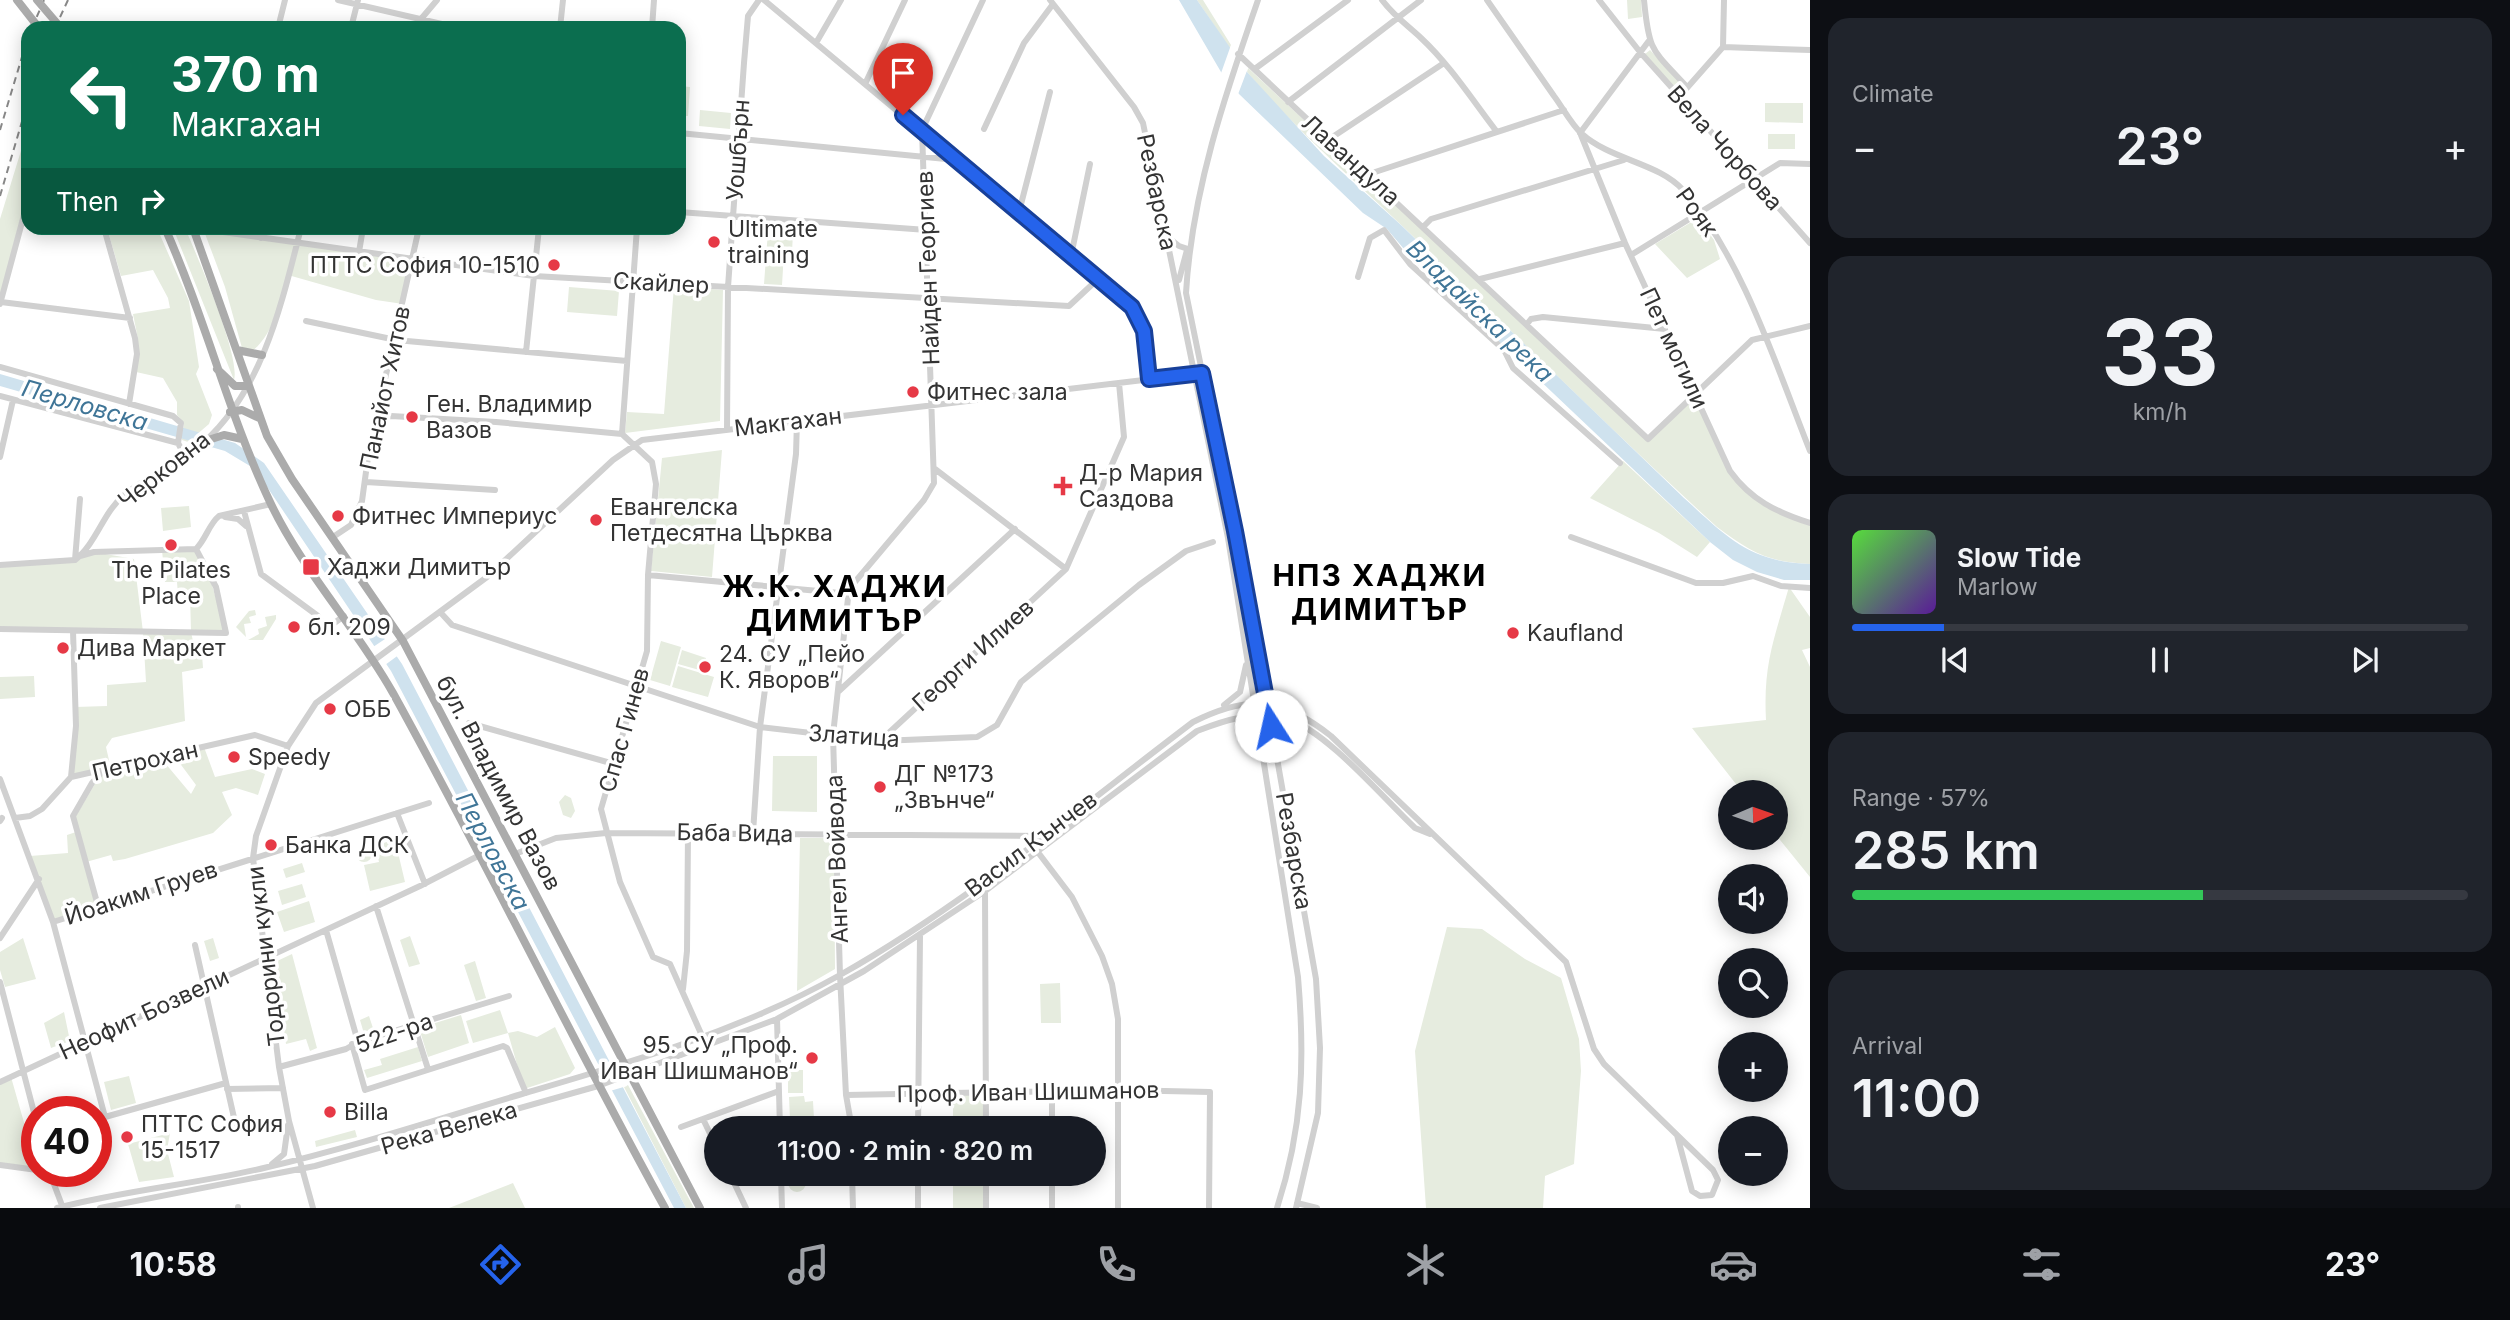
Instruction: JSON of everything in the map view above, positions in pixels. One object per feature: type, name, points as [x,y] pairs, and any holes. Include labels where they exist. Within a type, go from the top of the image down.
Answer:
[{"type":"main road","points":[[17,0],[34,21]]},
{"type":"main road","points":[[37,0],[55,21]]},
{"type":"main road","points":[[168,235],[195,299],[230,412],[271,504],[344,616],[377,658],[478,856],[665,1208]]},
{"type":"main road","name":"бул. Владимир Вазов","points":[[196,235],[217,290],[247,386],[286,470],[403,641],[515,854],[621,1065],[700,1208]]},
{"type":"main road","points":[[237,350],[262,355]]},
{"type":"main road","points":[[215,367],[235,386],[247,386]]},
{"type":"main road","points":[[230,412],[242,410],[260,418]]},
{"type":"main road","points":[[205,441],[223,435],[242,439]]},
{"type":"street","points":[[280,21],[285,0]]},
{"type":"street","points":[[338,0],[357,2],[429,21]]},
{"type":"street","points":[[421,19],[437,0]]},
{"type":"street","points":[[561,21],[563,0]]},
{"type":"street","points":[[652,21],[654,0]]},
{"type":"street","points":[[762,0],[922,130],[1132,307],[1140,318],[1149,379]]},
{"type":"street","name":"Уошбърн","points":[[727,429],[728,287],[748,16],[762,0]]},
{"type":"street","points":[[816,43],[841,0]]},
{"type":"street","points":[[865,83],[905,0]]},
{"type":"street","points":[[922,130],[983,0]]},
{"type":"street","points":[[1167,236],[1179,246],[1188,248],[1227,85],[1258,0]]},
{"type":"street","points":[[1256,68],[1348,0]]},
{"type":"street","points":[[1382,0],[1396,20],[1419,36],[1444,63],[1497,132]]},
{"type":"street","points":[[1288,103],[1421,0]]},
{"type":"street","name":"Рояк","points":[[1487,0],[1580,133],[1624,160],[1665,175],[1676,182],[1702,212],[1716,234],[1764,336],[1810,451]]},
{"type":"street","name":"Вела Чорбова","points":[[1599,0],[1679,97],[1810,243]]},
{"type":"street","points":[[1580,133],[1648,42],[1644,0]]},
{"type":"street","points":[[1679,97],[1723,47],[1724,0]]},
{"type":"street","points":[[353,21],[357,2]]},
{"type":"street","points":[[984,129],[1024,43],[1052,2]]},
{"type":"street","name":"Резбарска","points":[[1052,2],[1134,107],[1143,123],[1267,702],[1315,979],[1320,1048],[1318,1113],[1296,1205]]},
{"type":"street","name":"Вела Чорбова","points":[[1648,42],[1687,87]]},
{"type":"street","points":[[1723,47],[1810,50]]},
{"type":"street","name":"Лавандула","points":[[1238,54],[1256,68],[1288,103],[1424,226],[1648,439],[1695,393]]},
{"type":"street","points":[[1328,140],[1444,63]]},
{"type":"street","points":[[1019,212],[1050,92]]},
{"type":"street","points":[[1366,174],[1564,110]]},
{"type":"street","name":"Найден Георгиев","points":[[922,130],[935,468]]},
{"type":"street","name":"Пет могили","points":[[1580,133],[1625,243],[1730,471],[1742,488],[1762,504],[1810,523]]},
{"type":"street","points":[[686,134],[958,160]]},
{"type":"street","points":[[1424,226],[1431,219],[1624,160]]},
{"type":"street","points":[[1631,254],[1780,163],[1810,164]]},
{"type":"street","points":[[1071,256],[1090,164]]},
{"type":"street","points":[[686,213],[927,230]]},
{"type":"street","points":[[21,226],[0,304],[130,318]]},
{"type":"street","name":"Лавандула","points":[[1358,277],[1370,238],[1384,230],[1410,264],[1504,350],[1513,368],[1620,463]]},
{"type":"street","points":[[106,235],[130,318],[137,354],[129,404]]},
{"type":"street","name":"Скайлер","points":[[242,235],[534,276],[1069,306],[1098,279]]},
{"type":"street","name":"Черковна","points":[[78,558],[124,496],[205,441],[230,412],[262,355],[299,235]]},
{"type":"street","points":[[359,252],[362,235]]},
{"type":"street","name":"Панайот Хитов","points":[[333,537],[356,519],[417,235]]},
{"type":"street","points":[[526,352],[538,235]]},
{"type":"street","points":[[622,434],[636,235]]},
{"type":"street","points":[[1480,279],[1625,243]]},
{"type":"street","name":"Резбарска","points":[[1178,289],[1180,267],[1188,248]]},
{"type":"street","name":"Резбарска","points":[[1188,248],[1186,293],[1198,374],[1228,538],[1298,977],[1304,1045],[1301,1108],[1290,1169],[1277,1208]]},
{"type":"street","points":[[1527,324],[1531,319],[1543,317],[1665,330]]},
{"type":"street","points":[[306,321],[396,340],[627,361]]},
{"type":"street","points":[[1695,393],[1752,340],[1810,326]]},
{"type":"street","points":[[0,367],[178,419],[181,429],[178,443],[185,456]]},
{"type":"street","name":"Макгахан","points":[[634,444],[655,437],[1198,374]]},
{"type":"street","points":[[935,468],[1066,569],[1124,437],[1119,383]]},
{"type":"street","points":[[0,396],[178,443]]},
{"type":"street","points":[[0,457],[13,401]]},
{"type":"street","points":[[378,420],[391,416],[496,422],[622,434],[634,444]]},
{"type":"street","points":[[753,833],[760,727],[797,421]]},
{"type":"street","name":"Спас Гинев","points":[[634,444],[652,462],[656,484],[648,575],[647,651],[601,809],[620,883],[653,957],[670,964],[703,1038]]},
{"type":"street","name":"Тодорини кукли","points":[[313,1208],[289,1121],[279,1067],[253,858],[260,823],[288,746],[316,703],[487,577],[634,444]]},
{"type":"street","points":[[648,575],[840,593],[849,589],[923,500],[934,483],[935,468]]},
{"type":"street","points":[[366,482],[495,490]]},
{"type":"street","points":[[78,558],[80,499]]},
{"type":"street","points":[[0,565],[78,558],[94,552],[196,549],[219,516],[271,504]]},
{"type":"street","points":[[244,511],[261,574],[318,616],[326,629],[344,616]]},
{"type":"street","points":[[219,516],[238,519],[247,527]]},
{"type":"street","points":[[839,691],[1015,529]]},
{"type":"street","points":[[1571,537],[1696,583],[1723,583],[1745,576],[1789,587],[1810,588]]},
{"type":"street","name":"Златица","points":[[441,613],[452,625],[760,727],[880,741],[977,737],[997,725],[1021,682],[1158,569],[1186,551],[1213,542]]},
{"type":"street","points":[[0,629],[226,633],[216,587],[196,549]]},
{"type":"street","name":"Георги Илиев","points":[[880,741],[1066,569]]},
{"type":"street","name":"Ангел Войвода","points":[[849,589],[833,735],[841,985],[846,1095],[850,1116]]},
{"type":"street","points":[[71,777],[76,726],[73,631]]},
{"type":"street","points":[[1217,710],[1240,692],[1247,656]]},
{"type":"street","name":"Васил Кънчев","points":[[596,1074],[703,1038],[841,975],[982,882],[1192,722],[1217,710],[1267,702],[1308,718],[1331,736],[1566,962],[1594,1049],[1604,1064],[1677,1135],[1716,1174],[1717,1187],[1712,1195],[1700,1196],[1692,1191],[1677,1135]]},
{"type":"street","name":"Васил Кънчев","points":[[601,1085],[777,1019],[841,985],[920,936],[985,891],[1197,731],[1240,716],[1286,719],[1306,728],[1341,756],[1415,828],[1435,836]]},
{"type":"street","points":[[469,723],[614,764]]},
{"type":"street","points":[[1277,756],[1286,734],[1294,728],[1306,728]]},
{"type":"street","name":"Петрохан","points":[[15,818],[30,816],[42,809],[71,777],[255,735],[288,746]]},
{"type":"street","points":[[98,906],[73,816],[92,783],[103,771]]},
{"type":"street","points":[[0,779],[53,922],[105,1117],[227,1086],[283,1088]]},
{"type":"street","name":"Йоаким Груев","points":[[53,922],[429,803]]},
{"type":"street","points":[[397,813],[425,884]]},
{"type":"street","points":[[683,991],[687,957],[688,832]]},
{"type":"street","name":"Баба Вида","points":[[515,854],[556,838],[606,833],[1043,836]]},
{"type":"street","points":[[1037,851],[1077,905],[1112,984],[1118,1019],[1118,1208]]},
{"type":"street","name":"Неофит Бозвели","points":[[0,1082],[425,884],[478,856]]},
{"type":"street","points":[[0,938],[39,879]]},
{"type":"street","points":[[985,891],[986,1116]]},
{"type":"street","points":[[376,906],[428,1069]]},
{"type":"street","points":[[326,930],[365,1090],[506,1047],[526,1093]]},
{"type":"street","points":[[918,1116],[920,936]]},
{"type":"street","points":[[195,945],[237,1131]]},
{"type":"street","points":[[670,964],[687,957]]},
{"type":"street","points":[[0,982],[30,1096]]},
{"type":"street","name":"522-ра","points":[[279,1067],[346,1049],[355,1043],[509,996]]},
{"type":"street","points":[[777,1019],[780,1116]]},
{"type":"street","name":"Река Велека","points":[[61,1208],[299,1159],[596,1074]]},
{"type":"street","name":"Река Велека","points":[[100,1208],[301,1169],[601,1085]]},
{"type":"street","name":"Проф. Иван Шишманов","points":[[846,1095],[1119,1090],[1210,1092],[1209,1208]]},
{"type":"street","points":[[681,1127],[779,1091]]},
{"type":"street","points":[[1052,1091],[1052,1116]]},
{"type":"street","points":[[267,1167],[284,1154],[289,1121]]},
{"type":"street","points":[[0,1165],[21,1168]]},
{"type":"street","points":[[736,1186],[746,1208]]},
{"type":"street","points":[[781,1186],[782,1208]]},
{"type":"street","points":[[852,1186],[853,1208]]},
{"type":"street","points":[[918,1186],[918,1208]]},
{"type":"street","points":[[986,1186],[986,1208]]},
{"type":"street","points":[[1052,1186],[1052,1208]]},
{"type":"street","points":[[54,1187],[61,1208]]},
{"type":"street","points":[[1296,1205],[1317,1208]]},
{"type":"shaded area","points":[[1197,0],[1203,0],[1231,45],[1230,49]]},
{"type":"shaded area","points":[[1627,0],[1641,0],[1642,17],[1628,19]]},
{"type":"shaded area","points":[[1650,50],[1683,88],[1676,89],[1645,54]]},
{"type":"shaded area","points":[[1248,68],[1648,439],[1695,393],[1730,471],[1762,504],[1810,523],[1810,564],[1782,561],[1760,554],[1717,527],[1311,141],[1247,72]]},
{"type":"shaded area","points":[[686,87],[690,87],[686,116]]},
{"type":"shaded area","points":[[1765,103],[1803,103],[1803,123],[1765,122]]},
{"type":"shaded area","points":[[700,110],[731,113],[730,129],[699,126]]},
{"type":"shaded area","points":[[1768,134],[1795,134],[1795,149],[1768,149]]},
{"type":"shaded area","points":[[21,151],[21,216],[0,296],[0,219]]},
{"type":"shaded area","points":[[1698,218],[1714,240],[1720,259],[1687,278],[1655,244]]},
{"type":"shaded area","points":[[768,231],[793,233],[792,252],[784,252],[782,285],[764,284]]},
{"type":"shaded area","points":[[109,235],[160,235],[189,301],[199,367],[196,374],[212,415],[209,424],[188,442],[182,440],[184,423],[177,415],[177,402],[163,378],[136,372],[138,339],[133,314],[170,308],[168,298],[153,270],[121,276]]},
{"type":"shaded area","points":[[176,235],[188,235],[207,281],[231,350],[234,380]]},
{"type":"shaded area","points":[[206,235],[234,235],[412,259],[403,304],[376,300],[288,275],[271,327],[251,352],[242,348],[225,287]]},
{"type":"shaded area","points":[[674,286],[723,290],[720,421],[625,433],[627,412],[664,414]]},
{"type":"shaded area","points":[[569,287],[619,291],[617,316],[567,312]]},
{"type":"shaded area","points":[[722,450],[712,577],[651,571],[662,458]]},
{"type":"shaded area","points":[[1623,461],[1710,542],[1697,557],[1659,533],[1590,498]]},
{"type":"shaded area","points":[[189,506],[191,527],[163,531],[161,508]]},
{"type":"shaded area","points":[[196,549],[207,568],[226,633],[191,632],[196,655],[202,655],[203,668],[182,672],[185,721],[112,738],[106,747],[111,769],[160,757],[191,794],[196,785],[173,754],[204,747],[215,777],[252,769],[265,774],[258,795],[236,788],[222,792],[232,815],[213,833],[125,859],[113,861],[111,855],[86,862],[98,906],[53,922],[30,856],[68,853],[67,835],[76,832],[73,821],[102,772],[71,777],[75,707],[107,706],[107,685],[146,682],[143,632],[191,631],[190,595],[178,595],[177,582],[165,582],[162,550]]},
{"type":"shaded area","points":[[94,552],[134,559],[143,632],[0,629],[0,565],[64,561]]},
{"type":"shaded area","points":[[1789,587],[1810,617],[1810,648],[1802,650],[1810,667],[1810,877],[1788,850],[1788,780],[1733,780],[1692,728],[1766,720],[1766,683],[1774,637]]},
{"type":"shaded area","points":[[255,610],[256,615],[249,617],[251,623],[244,624],[246,637],[236,627],[249,611]]},
{"type":"shaded area","points":[[276,615],[263,640],[248,640],[259,634],[258,629],[267,626],[265,617]]},
{"type":"shaded area","points":[[661,641],[681,647],[670,686],[650,680]]},
{"type":"shaded area","points":[[682,650],[706,658],[703,671],[678,664]]},
{"type":"shaded area","points":[[678,666],[714,677],[708,697],[672,687]]},
{"type":"shaded area","points":[[34,676],[35,697],[0,699],[0,677]]},
{"type":"shaded area","points":[[773,756],[817,756],[817,812],[772,811]]},
{"type":"shaded area","points":[[565,795],[571,798],[575,811],[571,818],[563,815],[559,802]]},
{"type":"shaded area","points":[[800,838],[834,838],[835,969],[797,991]]},
{"type":"shaded area","points":[[395,840],[405,882],[370,891],[364,865],[379,862],[375,845]]},
{"type":"shaded area","points":[[364,846],[370,848],[370,860],[364,862],[358,860],[356,854],[358,848]]},
{"type":"shaded area","points":[[302,863],[305,872],[286,878],[283,869]]},
{"type":"shaded area","points":[[302,884],[306,897],[282,905],[278,891]]},
{"type":"shaded area","points":[[309,901],[315,922],[284,932],[277,912]]},
{"type":"shaded area","points":[[1447,927],[1482,929],[1525,959],[1561,978],[1579,1039],[1581,1071],[1574,1164],[1545,1176],[1543,1208],[1426,1208],[1415,1051]]},
{"type":"shaded area","points":[[410,936],[420,964],[409,967],[400,940]]},
{"type":"shaded area","points":[[23,938],[36,979],[5,987],[0,970],[0,952]]},
{"type":"shaded area","points":[[213,938],[219,958],[210,961],[204,941]]},
{"type":"shaded area","points":[[292,954],[317,1048],[310,1051],[306,1039],[286,1044],[275,962]]},
{"type":"shaded area","points":[[475,961],[486,998],[476,1001],[464,965]]},
{"type":"shaded area","points":[[1060,983],[1061,1023],[1041,1023],[1040,984]]},
{"type":"shaded area","points":[[500,1010],[508,1033],[473,1043],[466,1021]]},
{"type":"shaded area","points":[[64,1012],[70,1041],[51,1048],[44,1023]]},
{"type":"shaded area","points":[[461,1015],[469,1043],[428,1057],[419,1028]]},
{"type":"shaded area","points":[[369,1016],[375,1034],[365,1037],[360,1020]]},
{"type":"shaded area","points":[[555,1027],[575,1068],[570,1074],[524,1089],[508,1033],[518,1031],[537,1037]]},
{"type":"shaded area","points":[[418,1047],[422,1061],[367,1078],[364,1070],[382,1065],[380,1059]]},
{"type":"shaded area","points":[[788,1070],[803,1070],[803,1093],[788,1093]]},
{"type":"shaded area","points":[[129,1076],[136,1103],[112,1110],[112,1096],[108,1096],[104,1082]]},
{"type":"shaded area","points":[[11,1077],[21,1112],[21,1167],[0,1165],[0,1082]]},
{"type":"shaded area","points":[[628,1085],[694,1208],[686,1208],[624,1087]]},
{"type":"shaded area","points":[[986,1092],[986,1116],[953,1116],[953,1093]]},
{"type":"shaded area","points":[[804,1096],[805,1102],[813,1101],[814,1116],[790,1116],[789,1097]]},
{"type":"shaded area","points":[[355,1130],[357,1137],[316,1147],[315,1141]]},
{"type":"shaded area","points":[[170,1133],[167,1150],[174,1177],[139,1182],[128,1144]]},
{"type":"shaded area","points":[[513,1183],[525,1208],[449,1208]]},
{"type":"shaded area","points":[[806,1186],[801,1192],[793,1192],[788,1187]]},
{"type":"shaded area","points":[[953,1186],[986,1186],[986,1208],[953,1208]]},
{"type":"water","name":"Владайска река","points":[[1179,0],[1197,0],[1247,72],[1324,156],[1401,225],[1684,498],[1727,535],[1755,553],[1789,562],[1810,564],[1810,580],[1784,580],[1757,572],[1733,560],[1710,542],[1415,262],[1387,229],[1363,213],[1239,94],[1221,72]]},
{"type":"water","name":"Перловска","points":[[0,374],[235,443],[264,463],[402,664],[686,1208],[674,1208],[391,671],[255,469],[225,451],[0,386]]},
{"type":"pier","points":[[1231,45],[1248,68],[1237,97],[1220,76]]},
{"type":"pier","points":[[388,637],[400,654],[385,665],[373,647]]},
{"type":"pier","points":[[614,1060],[627,1086],[610,1091],[596,1065]]},
{"type":"railway","points":[[35,21],[44,0]]},
{"type":"railway","points":[[58,21],[68,0]]},
{"type":"railway","points":[[0,130],[21,60]]},
{"type":"railway","points":[[0,196],[21,125]]},
{"type":"place","name":"Ultimate training","points":[[714,242]]},
{"type":"place","name":"ПТТС София 10-1510","points":[[554,265]]},
{"type":"place","name":"Фитнес зала","points":[[913,392]]},
{"type":"place","name":"Ген. Владимир Вазов","points":[[412,417]]},
{"type":"place","name":"Д-р Мария Саздова","points":[[1063,486]]},
{"type":"place","name":"Фитнес Империус","points":[[338,516]]},
{"type":"place","name":"Евангелска Петдесятна Църква","points":[[596,520]]},
{"type":"place","name":"The Pilates Place","points":[[171,545]]},
{"type":"place","name":"Хаджи Димитър","points":[[311,567]]},
{"type":"place","name":"бл. 209","points":[[294,627]]},
{"type":"place","name":"Kaufland","points":[[1513,633]]},
{"type":"place","name":"Дива Маркет","points":[[63,648]]},
{"type":"place","name":"24. СУ „Пейо К. Яворов“","points":[[705,667]]},
{"type":"place","name":"ОББ","points":[[330,709]]},
{"type":"place","name":"Speedy","points":[[234,757]]},
{"type":"place","name":"ДГ №173 „Звънче“","points":[[880,787]]},
{"type":"place","name":"Банка ДСК","points":[[271,845]]},
{"type":"place","name":"95. СУ „Проф. Иван Шишманов“","points":[[812,1058]]},
{"type":"place","name":"Billa","points":[[330,1112]]},
{"type":"place","name":"ПТТС София 15-1517","points":[[127,1137]]},
{"type":"district","name":"НПЗ ХАДЖИ ДИМИТЪР","points":[[1380,592]]},
{"type":"district","name":"Ж.К. ХАДЖИ ДИМИТЪР","points":[[835,603]]},
{"type":"route","points":[[903,115],[1132,307],[1140,318],[1144,331],[1149,379],[1202,373],[1252,617],[1271,726]]}]
